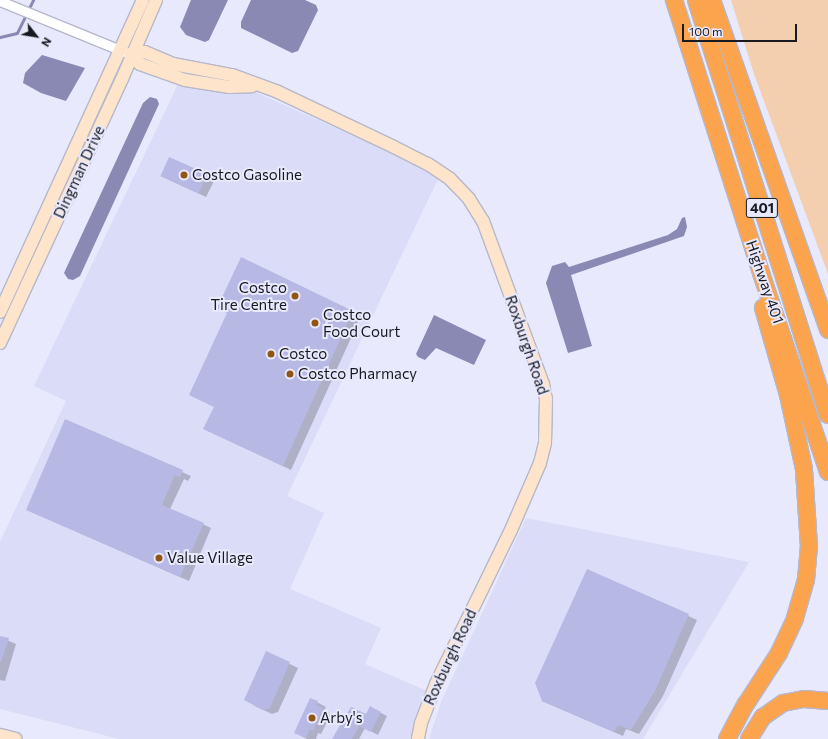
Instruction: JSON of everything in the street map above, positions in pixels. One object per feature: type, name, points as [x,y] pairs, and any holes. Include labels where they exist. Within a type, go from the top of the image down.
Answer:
[{"type":"highway","name":"Highway 401","points":[[674,0],[761,273],[828,472]]},
{"type":"highway","name":"Highway 401","points":[[696,0],[828,415]]},
{"type":"highway","points":[[712,0],[828,330]]},
{"type":"highway","points":[[727,739],[746,704],[779,653],[795,618],[806,580],[809,547],[804,469],[788,395],[762,307],[761,273]]},
{"type":"highway","points":[[749,739],[763,717],[784,703],[804,699],[828,701]]},
{"type":"street","name":"Dingman Drive","points":[[0,312],[143,0]]},
{"type":"street","name":"Dingman Drive","points":[[0,343],[156,0]]},
{"type":"street","points":[[0,1],[131,54]]},
{"type":"street","name":"Roxburgh Road","points":[[131,54],[140,64],[185,80],[229,86],[256,86],[276,91],[428,164],[450,180],[464,194],[483,221],[543,384],[546,428],[540,463],[511,530],[436,684],[421,723],[418,739]]},
{"type":"street","points":[[0,735],[16,739]]},
{"type":"shaded area","points":[[731,0],[828,0],[828,274],[754,74]]},
{"type":"shaded area","points":[[178,84],[257,93],[406,159],[438,179],[287,496],[324,513],[290,589],[381,628],[365,664],[432,693],[418,739],[119,739],[0,709],[0,542],[66,401],[34,386]]},
{"type":"shaded area","points":[[526,518],[749,562],[643,739],[429,739],[441,702]]},
{"type":"water","points":[[191,0],[228,0],[209,40],[205,42],[186,35],[180,27]]},
{"type":"water","points":[[251,0],[305,0],[316,5],[318,10],[298,51],[292,53],[241,28],[241,22]]},
{"type":"water","points":[[42,55],[85,68],[66,101],[41,93],[23,83],[25,73]]},
{"type":"water","points":[[150,97],[157,99],[159,104],[80,276],[73,280],[68,279],[64,273],[143,103]]},
{"type":"water","points":[[685,217],[687,227],[684,236],[571,275],[592,346],[568,353],[546,283],[552,266],[565,262],[569,267],[668,235],[677,229],[682,218]]},
{"type":"water","points":[[434,315],[486,340],[474,365],[436,348],[425,360],[418,357],[416,354]]},
{"type":"building","name":"Costco Gasoline","points":[[169,157],[207,174],[199,193],[160,176]]},
{"type":"building","name":"Costco","points":[[241,257],[353,311],[283,466],[203,429],[214,407],[189,395],[227,313],[217,308]]},
{"type":"building","points":[[65,419],[183,470],[180,477],[175,475],[162,505],[204,523],[180,577],[26,510]]},
{"type":"building","points":[[587,569],[689,614],[655,691],[631,730],[618,725],[614,732],[542,701],[535,683]]},
{"type":"building","points":[[0,636],[9,638],[1,662],[0,662]]},
{"type":"building","points":[[266,651],[290,662],[270,708],[263,710],[244,700]]},
{"type":"building","points":[[310,698],[318,701],[316,705],[323,708],[313,731],[310,729],[306,738],[294,733]]},
{"type":"building","points":[[370,706],[381,712],[371,732],[359,726],[352,739],[332,739],[351,707],[366,714]]},
{"type":"waterway","points":[[0,37],[17,33],[33,0]]},
{"type":"place","name":"Costco Gasoline","points":[[184,175]]},
{"type":"place","name":"Costco Tire Centre","points":[[295,296]]},
{"type":"place","name":"Costco Food Court","points":[[315,323]]},
{"type":"place","name":"Costco","points":[[271,354]]},
{"type":"place","name":"Costco Pharmacy","points":[[290,374]]},
{"type":"place","name":"Value Village","points":[[159,558]]},
{"type":"place","name":"Arby's","points":[[312,718]]}]
